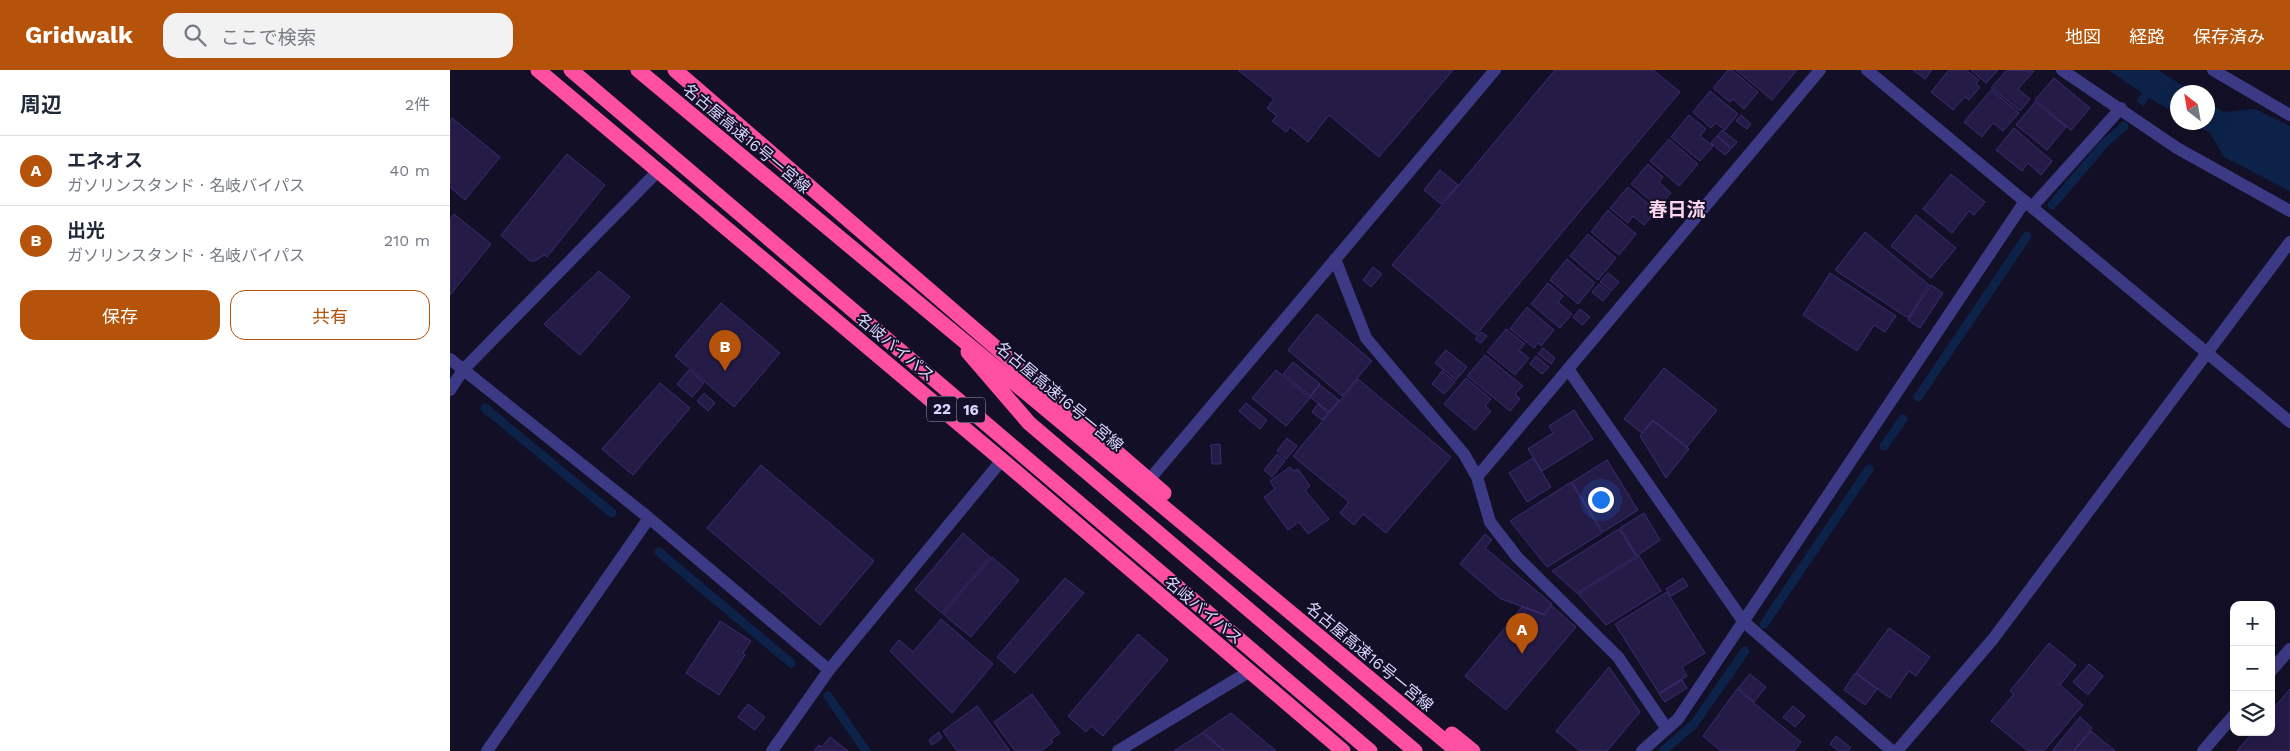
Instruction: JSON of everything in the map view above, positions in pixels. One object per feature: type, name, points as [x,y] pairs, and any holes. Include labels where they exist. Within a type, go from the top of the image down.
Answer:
[{"type":"highway","name":"名岐バイパス","points":[[538,70],[1002,460],[1343,751]]},
{"type":"highway","name":"16","points":[[571,70],[1370,751]]},
{"type":"highway","name":"名古屋高速16号一宮線","points":[[638,70],[940,319],[1457,751]]},
{"type":"highway","points":[[679,71],[1149,480],[1473,751]]},
{"type":"highway","points":[[940,319],[1029,423],[1415,751]]},
{"type":"street","points":[[1149,480],[1495,70]]},
{"type":"street","points":[[1477,477],[1820,70]]},
{"type":"street","points":[[1867,70],[2290,422]]},
{"type":"street","points":[[2062,70],[2121,108],[2176,148],[2290,211]]},
{"type":"street","points":[[2213,70],[2290,115]]},
{"type":"street","points":[[1642,751],[1678,719],[2029,204],[2121,108]]},
{"type":"street","points":[[450,390],[463,370],[658,171]]},
{"type":"street","points":[[1897,751],[1993,639],[2209,354],[2290,242]]},
{"type":"street","points":[[1335,259],[1366,338],[1464,454],[1477,477],[1490,522],[1517,557],[1618,657],[1667,728]]},
{"type":"street","points":[[450,359],[649,518],[829,670]]},
{"type":"street","points":[[1568,369],[1743,622],[1892,751]]},
{"type":"street","points":[[772,751],[829,670],[1002,460]]},
{"type":"street","points":[[487,751],[649,518]]},
{"type":"street","points":[[2275,666],[2290,649]]},
{"type":"street","points":[[1118,751],[1250,671]]},
{"type":"street","points":[[2203,751],[2230,720]]},
{"type":"water","points":[[2108,70],[2158,70],[2182,85],[2170,85],[2170,110],[2149,98],[2144,106],[2136,101],[2142,93]]},
{"type":"water","points":[[2215,107],[2223,112],[2255,109],[2290,126],[2290,191],[2224,157],[2210,133],[2205,130],[2215,130]]},
{"type":"building","points":[[1238,70],[1453,70],[1379,157],[1329,115],[1308,142],[1290,127],[1286,132],[1272,121],[1277,116],[1267,108],[1274,99]]},
{"type":"building","points":[[1555,70],[1653,70],[1680,92],[1476,335],[1392,265]]},
{"type":"building","points":[[1728,70],[1732,70],[1758,92],[1744,109],[1733,99],[1730,102],[1713,88]]},
{"type":"building","points":[[1736,70],[1797,70],[1772,100]]},
{"type":"building","points":[[1913,70],[1932,70],[1925,79]]},
{"type":"building","points":[[1949,70],[1966,70],[1979,80],[1976,84],[1980,87],[1969,100],[1965,97],[1953,110],[1931,92]]},
{"type":"building","points":[[1971,70],[1998,70],[1986,83]]},
{"type":"building","points":[[2007,70],[2034,71],[2018,89],[2030,99],[2020,111],[1991,88]]},
{"type":"building","points":[[2054,78],[2090,108],[2071,130],[2035,100]]},
{"type":"building","points":[[1991,90],[2019,113],[2003,131],[1993,123],[1982,137],[1964,122]]},
{"type":"building","points":[[1710,91],[1738,114],[1725,130],[1716,123],[1711,128],[1693,112]]},
{"type":"building","points":[[2035,102],[2066,127],[2047,150],[2016,125]]},
{"type":"building","points":[[1689,115],[1706,129],[1700,136],[1713,146],[1700,161],[1671,137]]},
{"type":"building","points":[[1741,115],[1751,124],[1747,129],[1736,121]]},
{"type":"building","points":[[452,118],[500,157],[465,200],[450,187],[450,121]]},
{"type":"building","points":[[2014,128],[2052,161],[2041,175],[2028,163],[2022,171],[1996,150]]},
{"type":"building","points":[[1722,130],[1737,142],[1732,148],[1717,136]]},
{"type":"building","points":[[1717,136],[1731,149],[1725,155],[1711,143]]},
{"type":"building","points":[[1669,139],[1698,164],[1679,186],[1650,161]]},
{"type":"building","points":[[567,154],[605,185],[547,257],[544,255],[535,261],[530,261],[501,235]]},
{"type":"building","points":[[1648,164],[1663,177],[1659,182],[1671,193],[1658,207],[1631,184]]},
{"type":"building","points":[[1440,170],[1458,185],[1441,204],[1424,190]]},
{"type":"building","points":[[1951,174],[1985,202],[1974,215],[1969,211],[1952,233],[1923,209]]},
{"type":"building","points":[[1628,187],[1657,211],[1644,225],[1633,216],[1628,223],[1610,208]]},
{"type":"building","points":[[1608,210],[1636,234],[1619,255],[1591,232]]},
{"type":"building","points":[[454,214],[491,244],[450,295],[450,219]]},
{"type":"building","points":[[1916,215],[1956,248],[1931,278],[1891,246]]},
{"type":"building","points":[[1865,232],[1929,285],[1908,318],[1835,270]]},
{"type":"building","points":[[1588,234],[1616,258],[1598,280],[1570,256]]},
{"type":"building","points":[[1567,259],[1595,283],[1578,304],[1550,280]]},
{"type":"building","points":[[1373,267],[1382,274],[1371,287],[1363,280]]},
{"type":"building","points":[[599,271],[630,297],[580,355],[544,324]]},
{"type":"building","points":[[1608,273],[1619,282],[1611,291],[1600,282]]},
{"type":"building","points":[[1830,273],[1896,316],[1885,332],[1874,325],[1857,351],[1803,315]]},
{"type":"building","points":[[1548,283],[1563,296],[1558,302],[1572,314],[1560,328],[1531,304]]},
{"type":"building","points":[[1599,284],[1610,293],[1603,301],[1592,292]]},
{"type":"building","points":[[1931,285],[1943,293],[1920,328],[1908,320]]},
{"type":"building","points":[[721,303],[780,353],[734,407],[675,356]]},
{"type":"building","points":[[1527,307],[1554,330],[1541,346],[1538,343],[1534,348],[1510,329]]},
{"type":"building","points":[[1580,309],[1590,317],[1582,325],[1573,317]]},
{"type":"building","points":[[1317,314],[1372,361],[1342,396],[1288,350]]},
{"type":"building","points":[[1506,329],[1525,344],[1519,350],[1529,358],[1515,375],[1487,352]]},
{"type":"building","points":[[1481,332],[1487,336],[1481,343],[1475,339]]},
{"type":"building","points":[[1543,348],[1555,358],[1551,364],[1538,354]]},
{"type":"building","points":[[1446,350],[1467,367],[1456,380],[1435,363]]},
{"type":"building","points":[[1485,355],[1523,386],[1515,394],[1520,399],[1510,411],[1467,376]]},
{"type":"building","points":[[1536,356],[1549,367],[1542,374],[1530,364]]},
{"type":"building","points":[[1293,362],[1320,384],[1310,396],[1283,374]]},
{"type":"building","points":[[1664,368],[1717,410],[1687,447],[1653,420],[1642,433],[1624,419]]},
{"type":"building","points":[[689,370],[704,383],[692,397],[677,384]]},
{"type":"building","points":[[1276,370],[1310,398],[1286,426],[1252,398]]},
{"type":"building","points":[[1442,371],[1455,382],[1444,394],[1432,384]]},
{"type":"building","points":[[1466,378],[1491,399],[1485,406],[1491,411],[1475,430],[1444,404]]},
{"type":"building","points":[[1358,379],[1451,457],[1386,533],[1363,514],[1354,525],[1340,513],[1349,502],[1293,456]]},
{"type":"building","points":[[660,383],[690,408],[633,475],[602,449]]},
{"type":"building","points":[[1320,385],[1339,400],[1329,412],[1310,397]]},
{"type":"building","points":[[704,393],[715,403],[708,411],[697,401]]},
{"type":"building","points":[[1246,403],[1267,420],[1260,429],[1239,411]]},
{"type":"building","points":[[1318,404],[1328,413],[1322,420],[1312,412]]},
{"type":"building","points":[[1574,410],[1593,439],[1542,471],[1528,449],[1553,433],[1549,426]]},
{"type":"building","points":[[1653,421],[1689,449],[1666,478],[1640,436]]},
{"type":"building","points":[[1287,438],[1297,446],[1286,459],[1277,451]]},
{"type":"building","points":[[1220,444],[1221,464],[1212,464],[1211,445]]},
{"type":"building","points":[[1277,454],[1285,461],[1272,477],[1264,470]]},
{"type":"building","points":[[1533,458],[1551,487],[1527,502],[1509,473]]},
{"type":"building","points":[[1607,460],[1638,510],[1603,532],[1572,482]]},
{"type":"building","points":[[761,465],[874,561],[820,625],[707,528]]},
{"type":"building","points":[[1290,467],[1294,471],[1298,469],[1310,486],[1305,490],[1329,519],[1308,534],[1299,522],[1288,530],[1264,497],[1275,489],[1270,481]]},
{"type":"building","points":[[1571,482],[1602,533],[1547,567],[1510,521]]},
{"type":"building","points":[[1644,513],[1660,540],[1637,556],[1620,528]]},
{"type":"building","points":[[1619,529],[1636,556],[1577,593],[1552,571]]},
{"type":"building","points":[[963,533],[990,557],[942,613],[915,590]]},
{"type":"building","points":[[1485,534],[1492,540],[1485,548],[1552,604],[1544,614],[1501,599],[1460,564]]},
{"type":"building","points":[[1639,556],[1661,591],[1606,625],[1578,594]]},
{"type":"building","points":[[992,557],[1019,580],[971,637],[943,614]]},
{"type":"building","points":[[1065,578],[1084,593],[1015,673],[997,657]]},
{"type":"building","points":[[1683,578],[1688,586],[1671,596],[1666,589]]},
{"type":"building","points":[[1667,592],[1705,653],[1682,667],[1687,676],[1659,693],[1615,624]]},
{"type":"building","points":[[1552,606],[1576,627],[1506,710],[1465,676],[1522,607],[1545,615]]},
{"type":"building","points":[[941,619],[993,664],[952,713],[890,651],[899,640],[913,652]]},
{"type":"building","points":[[720,621],[751,641],[743,653],[745,655],[719,695],[686,673]]},
{"type":"building","points":[[1889,628],[1930,657],[1916,676],[1909,671],[1890,698],[1856,673]]},
{"type":"building","points":[[1138,634],[1168,660],[1103,736],[1091,726],[1086,732],[1068,716]]},
{"type":"building","points":[[2049,643],[2076,665],[2060,685],[2083,705],[2044,751],[2028,751],[1991,721],[2014,694],[2010,691]]},
{"type":"building","points":[[2089,664],[2103,676],[2088,695],[2073,682]]},
{"type":"building","points":[[1609,667],[1640,712],[1607,751],[1580,751],[1556,731]]},
{"type":"building","points":[[1855,673],[1877,689],[1865,705],[1844,690]]},
{"type":"building","points":[[1750,674],[1766,687],[1754,702],[1738,688]]},
{"type":"building","points":[[1682,680],[1687,688],[1665,702],[1659,694]]},
{"type":"building","points":[[1737,689],[1801,742],[1794,751],[1721,751],[1703,736]]},
{"type":"building","points":[[2290,689],[2290,751],[2237,751],[2250,736],[2275,736],[2275,706]]},
{"type":"building","points":[[1032,694],[1060,733],[1051,740],[1053,742],[1041,751],[1015,751],[994,722]]},
{"type":"building","points":[[748,704],[765,717],[755,730],[738,717]]},
{"type":"building","points":[[977,706],[1010,751],[957,751],[943,731]]},
{"type":"building","points":[[1793,706],[1805,716],[1795,727],[1783,717]]},
{"type":"building","points":[[1231,713],[1276,751],[1225,751],[1203,732]]},
{"type":"building","points":[[2080,717],[2092,728],[2073,751],[2052,751]]},
{"type":"building","points":[[2091,731],[2115,751],[2074,751]]},
{"type":"building","points":[[939,732],[942,738],[932,745],[929,740]]},
{"type":"building","points":[[1202,733],[1224,751],[1174,751]]},
{"type":"building","points":[[1836,736],[1851,748],[1848,751],[1839,751],[1830,744]]},
{"type":"building","points":[[830,737],[848,751],[814,751],[819,745],[822,747]]},
{"type":"waterway","points":[[2052,205],[2103,145],[2124,126]]},
{"type":"waterway","points":[[1918,397],[2027,236]]},
{"type":"waterway","points":[[485,408],[612,513]]},
{"type":"waterway","points":[[1884,446],[1903,419]]},
{"type":"waterway","points":[[1764,624],[1869,469]]},
{"type":"waterway","points":[[659,552],[791,663]]},
{"type":"waterway","points":[[1663,751],[1694,724],[1745,651]]},
{"type":"waterway","points":[[828,696],[866,751]]},
{"type":"place","name":"出光","points":[[725,371]]},
{"type":"place","name":"エネオス","points":[[1522,654]]},
{"type":"district","name":"春日流","points":[[1677,209]]}]
